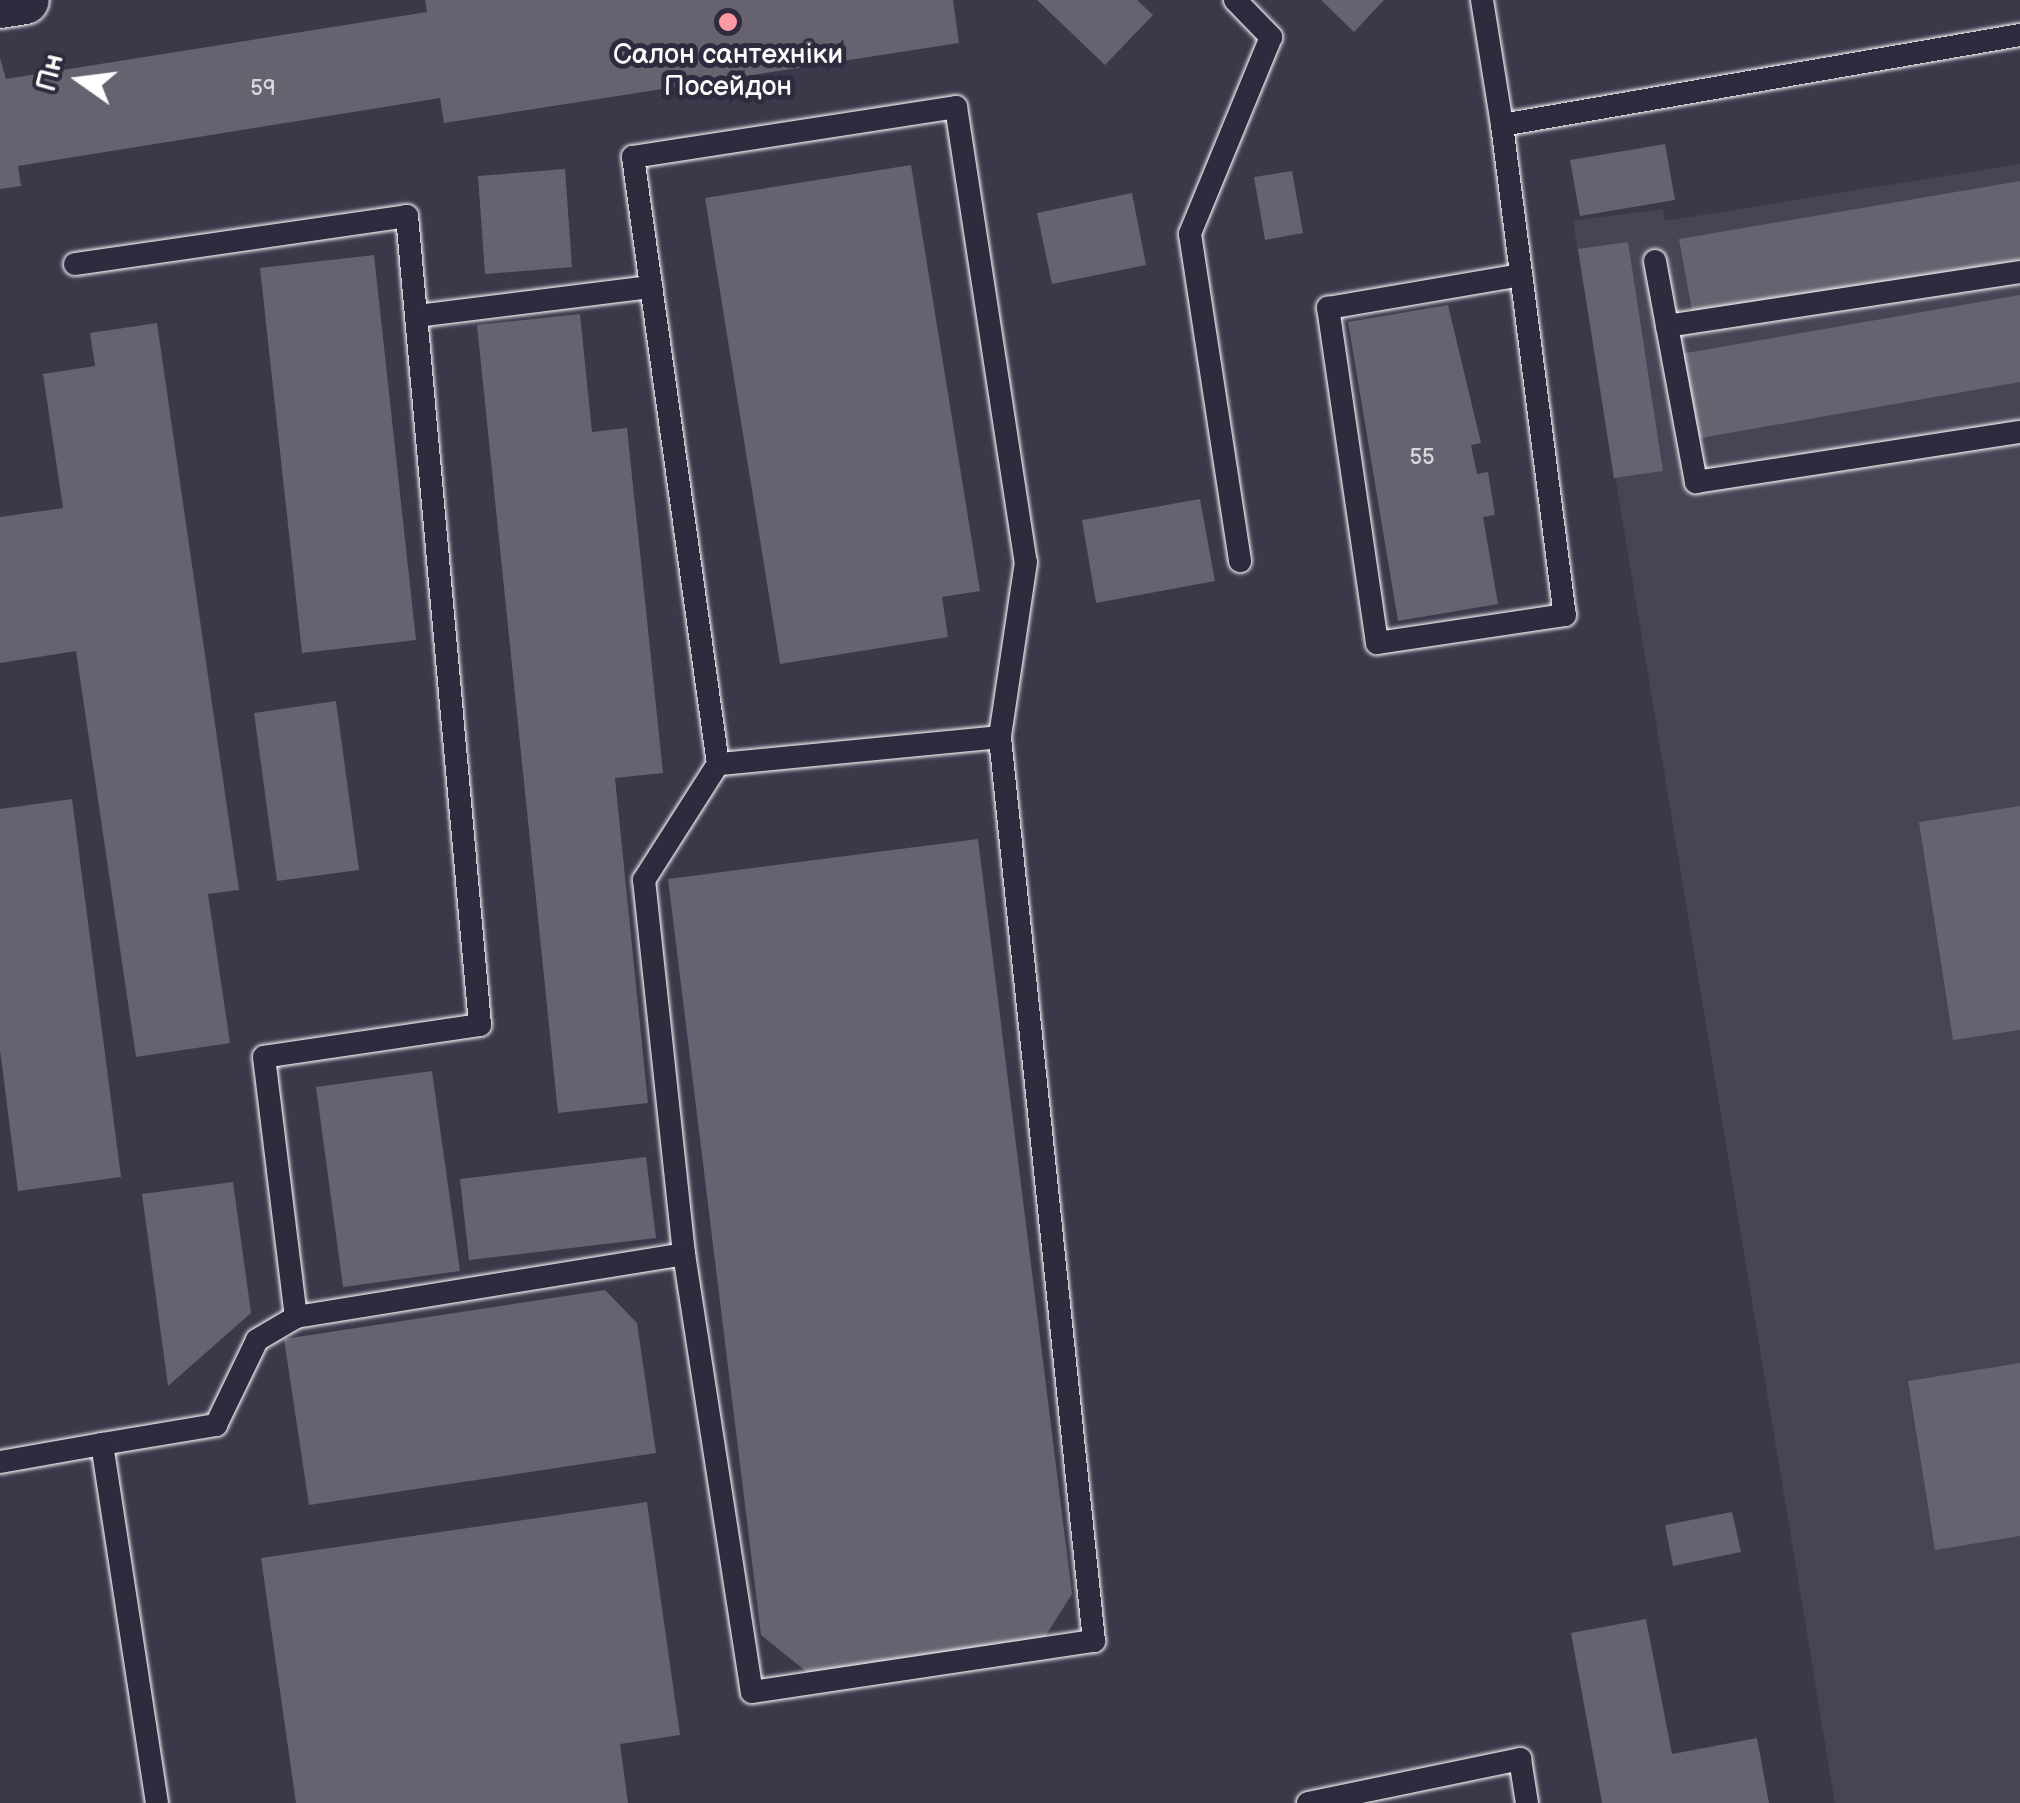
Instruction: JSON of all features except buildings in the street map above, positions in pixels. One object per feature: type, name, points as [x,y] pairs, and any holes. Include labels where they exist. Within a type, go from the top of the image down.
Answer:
[{"type":"street","points":[[0,4],[24,0]]},
{"type":"lane","points":[[1235,0],[1271,37],[1190,234],[1240,560]]},
{"type":"lane","points":[[1482,0],[1502,126],[1565,616],[1378,643],[1328,308],[1521,275]]},
{"type":"lane","points":[[1502,126],[2020,36]]},
{"type":"lane","points":[[956,108],[1026,562],[1000,737],[1094,1641],[752,1692],[684,1254],[644,880],[718,764],[633,158],[956,108]]},
{"type":"lane","points":[[75,264],[406,216],[480,1025],[264,1057],[296,1317]]},
{"type":"lane","points":[[1655,261],[1696,482],[2020,432]]},
{"type":"lane","points":[[1667,326],[2020,272]]},
{"type":"lane","points":[[417,316],[651,286]]},
{"type":"lane","points":[[718,764],[1000,737]]},
{"type":"lane","points":[[0,1462],[216,1425],[257,1340],[296,1317],[684,1254]]},
{"type":"lane","points":[[102,1444],[157,1803]]},
{"type":"lane","points":[[1308,1803],[1520,1760],[1528,1803]]},
{"type":"shaded area","points":[[2020,164],[2020,1803],[1835,1803],[1573,221],[1663,209],[1665,221]]},
{"type":"place","name":"Салон сантехніки Посейдон","points":[[728,22]]}]
